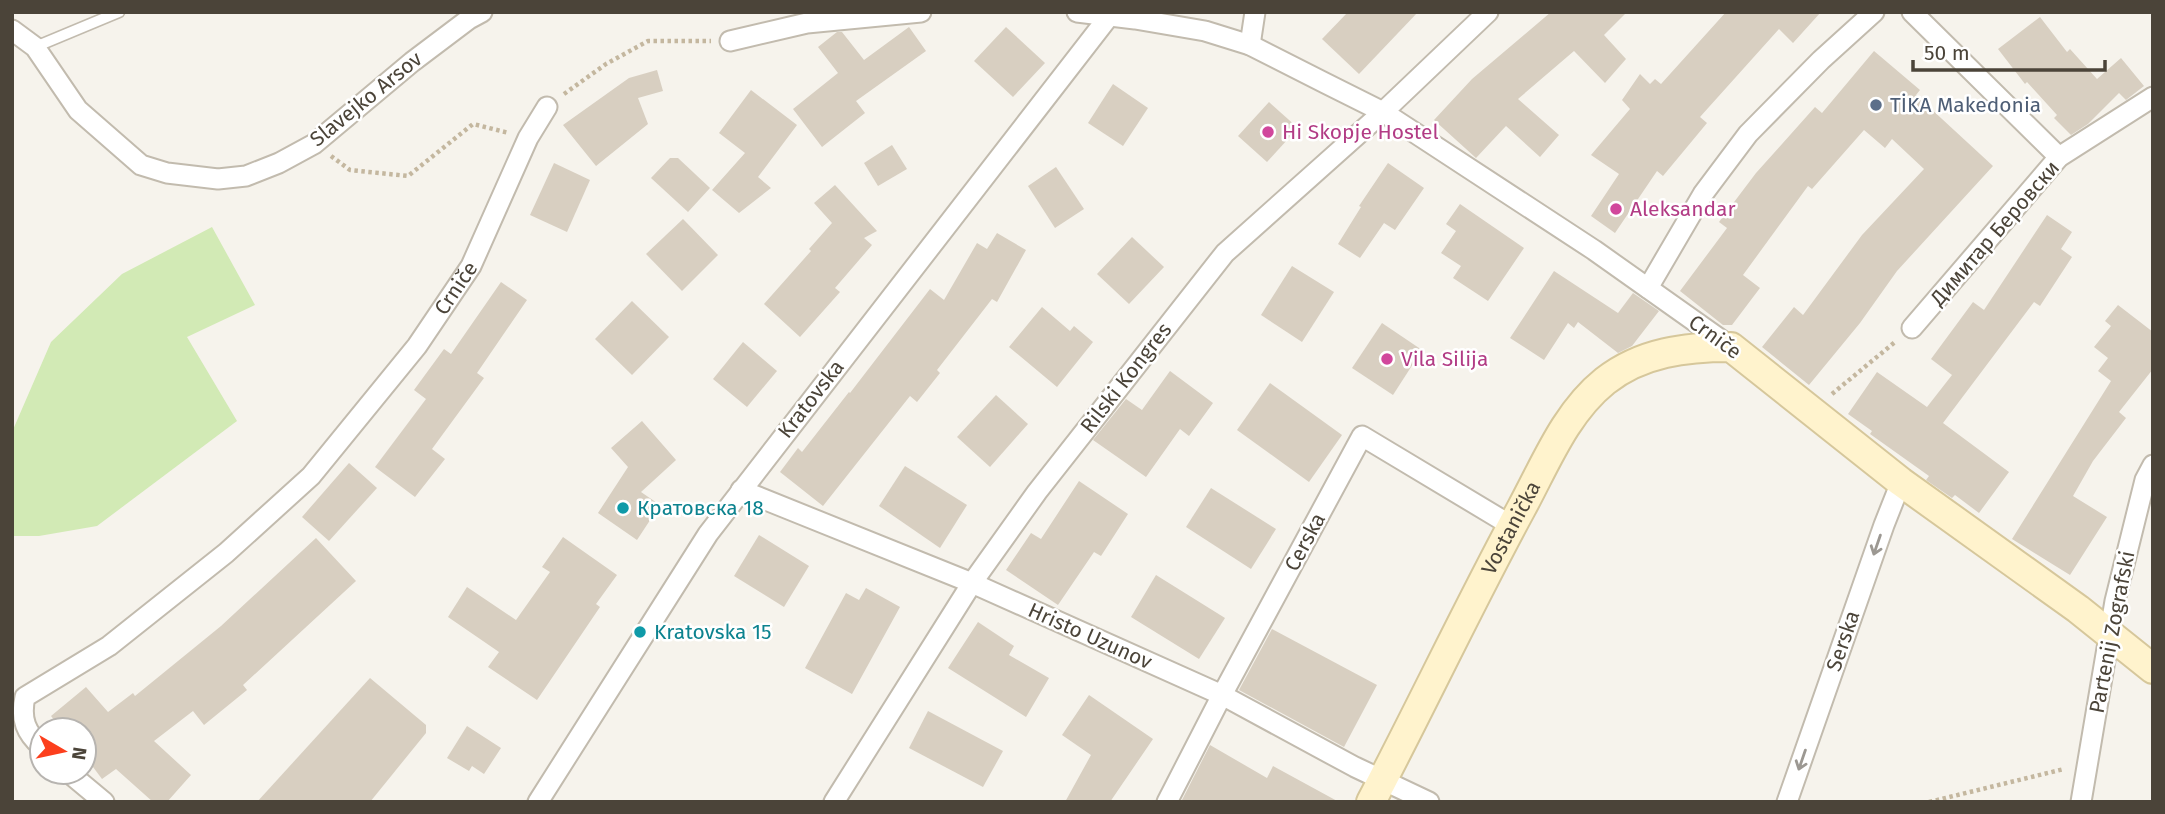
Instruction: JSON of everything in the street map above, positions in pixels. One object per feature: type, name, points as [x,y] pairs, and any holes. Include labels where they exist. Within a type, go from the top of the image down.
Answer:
[{"type":"street","name":"Slavejko Arsov","points":[[12,30],[35,47],[78,110],[141,165],[197,178],[246,176],[279,163],[314,144],[412,62],[482,12]]},
{"type":"street","points":[[730,41],[807,23],[920,12]]},
{"type":"street","name":"Crniče","points":[[1077,12],[1205,31],[1250,45],[1383,113],[1648,288],[1731,348],[1901,482],[2078,609],[2153,670]]},
{"type":"street","points":[[1250,45],[1255,12]]},
{"type":"street","name":"Rilski Kongres","points":[[834,802],[972,583],[1045,481],[1225,253],[1383,113],[1488,12]]},
{"type":"street","points":[[1648,288],[1703,194],[1748,134],[1821,60],[1874,12]]},
{"type":"street","points":[[1912,12],[2059,157]]},
{"type":"street","name":"Kratovska","points":[[538,802],[708,534],[1110,15]]},
{"type":"street","name":"Димитар Беровски","points":[[1912,328],[2059,157],[2153,97]]},
{"type":"street","name":"Crniče","points":[[28,731],[25,728],[23,708],[25,698],[109,646],[226,553],[311,476],[418,346],[471,266],[528,138],[547,107]]},
{"type":"street","name":"Vostanička","points":[[1377,790],[1512,526],[1573,415],[1587,397],[1625,368],[1663,353],[1698,347],[1731,348]]},
{"type":"street","name":"Cerska","points":[[1167,802],[1362,436],[1512,526]]},
{"type":"street","name":"Partenij Zografski","points":[[2081,802],[2109,634],[2145,480],[2153,465]]},
{"type":"street","name":"Serska","points":[[1787,802],[1901,482]]},
{"type":"street","name":"Hristo Uzunov","points":[[741,490],[972,583],[1222,695],[1355,766],[1377,790],[1429,802]]},
{"type":"street","points":[[85,786],[104,802]]},
{"type":"lane","points":[[35,47],[119,12]]},
{"type":"path","points":[[547,107],[606,64],[648,41],[730,41]]},
{"type":"path","points":[[314,144],[350,170],[408,176],[473,124],[528,138]]},
{"type":"path","points":[[1811,411],[1912,328]]},
{"type":"path","points":[[1929,802],[2088,763]]},
{"type":"green space","points":[[212,227],[255,305],[187,337],[237,421],[97,526],[39,536],[12,536],[12,432],[51,342],[122,274]]},
{"type":"building","points":[[1348,12],[1418,12],[1359,74],[1322,39]]},
{"type":"building","points":[[1551,12],[1627,12],[1604,35],[1626,59],[1605,83],[1574,51],[1518,99],[1559,135],[1540,157],[1506,126],[1476,158],[1434,120],[1472,79]]},
{"type":"building","points":[[1726,12],[1821,12],[1793,43],[1779,29],[1700,117],[1707,123],[1663,176],[1657,171],[1615,233],[1591,216],[1619,174],[1591,155],[1630,109],[1622,100],[1640,74],[1650,84],[1655,79],[1661,84]]},
{"type":"building","points":[[2040,17],[2067,52],[2070,49],[2097,79],[2121,58],[2144,86],[2126,100],[2119,93],[2088,124],[2071,135],[2054,118],[2057,115],[2027,82],[2025,84],[1998,49]]},
{"type":"building","points":[[909,27],[926,51],[856,101],[865,113],[822,147],[793,109],[838,73],[818,47],[837,32],[842,32],[864,60]]},
{"type":"building","points":[[1006,27],[1045,63],[1013,97],[974,61]]},
{"type":"building","points":[[1874,51],[1920,90],[1916,95],[1993,166],[1897,271],[1860,323],[1809,385],[1762,347],[1794,307],[1803,315],[1862,235],[1924,169],[1892,139],[1885,148],[1864,130],[1812,189],[1808,186],[1743,275],[1760,288],[1732,325],[1723,325],[1680,291],[1727,228],[1719,222],[1756,173],[1815,107],[1822,113]]},
{"type":"building","points":[[657,70],[663,91],[638,98],[648,124],[596,166],[563,125],[629,78]]},
{"type":"building","points":[[1113,84],[1148,108],[1123,146],[1088,123]]},
{"type":"building","points":[[751,90],[797,125],[758,177],[771,188],[739,213],[712,190],[745,153],[719,133]]},
{"type":"building","name":"Hi Skopje Hostel","points":[[1269,102],[1298,128],[1267,162],[1238,136]]},
{"type":"building","points":[[892,145],[907,169],[878,186],[864,163]]},
{"type":"building","points":[[670,158],[678,158],[710,188],[688,212],[651,178]]},
{"type":"building","points":[[554,163],[590,180],[567,232],[530,215]]},
{"type":"building","points":[[1388,163],[1424,188],[1395,230],[1384,223],[1360,258],[1338,244]]},
{"type":"building","points":[[1056,167],[1084,209],[1055,228],[1028,186]]},
{"type":"building","points":[[835,185],[877,231],[864,238],[872,245],[835,288],[840,292],[800,337],[764,304],[832,223],[814,203]]},
{"type":"building","points":[[1460,204],[1524,248],[1488,301],[1453,278],[1461,266],[1441,253],[1456,231],[1446,224]]},
{"type":"building","points":[[2047,215],[2072,232],[2061,249],[2072,257],[2040,306],[2034,302],[1943,423],[2009,472],[1979,513],[1955,495],[1952,498],[1926,480],[1929,476],[1870,434],[1872,431],[1848,414],[1877,372],[1927,407],[1952,375],[1931,359],[1973,302],[1984,310]]},
{"type":"building","points":[[683,219],[718,255],[682,291],[646,254]]},
{"type":"building","points":[[997,233],[1026,250],[997,302],[992,299],[937,370],[940,373],[917,402],[910,396],[823,506],[780,472],[798,448],[802,452],[930,289],[944,300],[977,243],[987,249]]},
{"type":"building","points":[[1132,237],[1164,267],[1129,304],[1097,274]]},
{"type":"building","points":[[1292,266],[1334,292],[1302,342],[1261,315]]},
{"type":"building","points":[[1554,271],[1618,313],[1633,293],[1659,311],[1632,346],[1618,353],[1578,322],[1574,328],[1568,323],[1544,360],[1510,338]]},
{"type":"building","points":[[501,282],[527,300],[477,373],[484,378],[432,449],[445,459],[415,497],[375,467],[426,399],[414,390],[444,349],[451,354]]},
{"type":"building","points":[[632,301],[669,337],[632,375],[595,339]]},
{"type":"building","points":[[2118,305],[2153,332],[2153,369],[2119,412],[2126,418],[2093,461],[2073,496],[2107,517],[2070,575],[2012,539],[2111,381],[2098,371],[2108,358],[2094,347],[2111,326],[2105,321]]},
{"type":"building","points":[[1042,307],[1070,331],[1074,326],[1093,342],[1057,387],[1009,347]]},
{"type":"building","name":"Vila Silija","points":[[1382,323],[1422,350],[1393,395],[1352,368]]},
{"type":"building","points":[[743,342],[777,371],[747,407],[713,379]]},
{"type":"building","points":[[1170,371],[1213,403],[1189,436],[1180,429],[1146,477],[1093,440],[1126,399],[1142,410]]},
{"type":"building","points":[[1270,383],[1342,435],[1309,482],[1237,430]]},
{"type":"building","points":[[996,395],[1028,424],[990,467],[957,437]]},
{"type":"building","points":[[642,421],[676,460],[641,492],[660,505],[637,540],[598,513],[628,467],[611,448]]},
{"type":"building","points":[[349,463],[377,488],[329,541],[302,517]]},
{"type":"building","points":[[905,466],[967,505],[940,548],[879,506]]},
{"type":"building","points":[[1079,481],[1128,514],[1101,556],[1094,552],[1058,605],[1006,570],[1031,533],[1041,539]]},
{"type":"building","points":[[1211,488],[1276,529],[1251,569],[1186,527]]},
{"type":"building","points":[[759,535],[809,566],[784,607],[734,576]]},
{"type":"building","points":[[563,537],[617,575],[596,604],[600,607],[537,700],[488,667],[499,652],[448,617],[467,587],[516,620],[550,572],[542,567]]},
{"type":"building","points":[[316,538],[356,581],[243,685],[247,690],[204,725],[193,711],[154,741],[191,775],[167,802],[153,802],[116,769],[102,779],[98,774],[98,716],[51,716],[86,687],[108,712],[133,693],[135,696],[221,626]]},
{"type":"building","points":[[1156,575],[1225,618],[1199,659],[1131,617]]},
{"type":"building","points":[[866,588],[900,607],[852,694],[805,668],[846,593],[859,600]]},
{"type":"building","points":[[978,622],[1014,646],[1009,655],[1049,678],[1026,717],[948,668]]},
{"type":"building","points":[[1272,629],[1377,685],[1344,747],[1239,690]]},
{"type":"building","points":[[370,678],[426,725],[426,733],[370,802],[257,802]]},
{"type":"building","points":[[1089,695],[1153,739],[1110,802],[1065,802],[1091,755],[1062,735]]},
{"type":"building","points":[[928,711],[1003,751],[983,787],[909,748]]},
{"type":"building","points":[[467,726],[501,748],[484,774],[472,766],[469,771],[447,758]]},
{"type":"building","points":[[1210,745],[1267,778],[1273,766],[1339,802],[1181,802]]},
{"type":"place","name":"TİKA Makedonia","points":[[1876,105]]},
{"type":"place","name":"Hi Skopje Hostel","points":[[1268,132]]},
{"type":"place","name":"Aleksandar","points":[[1616,209]]},
{"type":"place","name":"Vila Silija","points":[[1387,359]]},
{"type":"place","name":"Кратовска 18","points":[[623,508]]},
{"type":"place","name":"Kratovska 15","points":[[640,632]]}]
